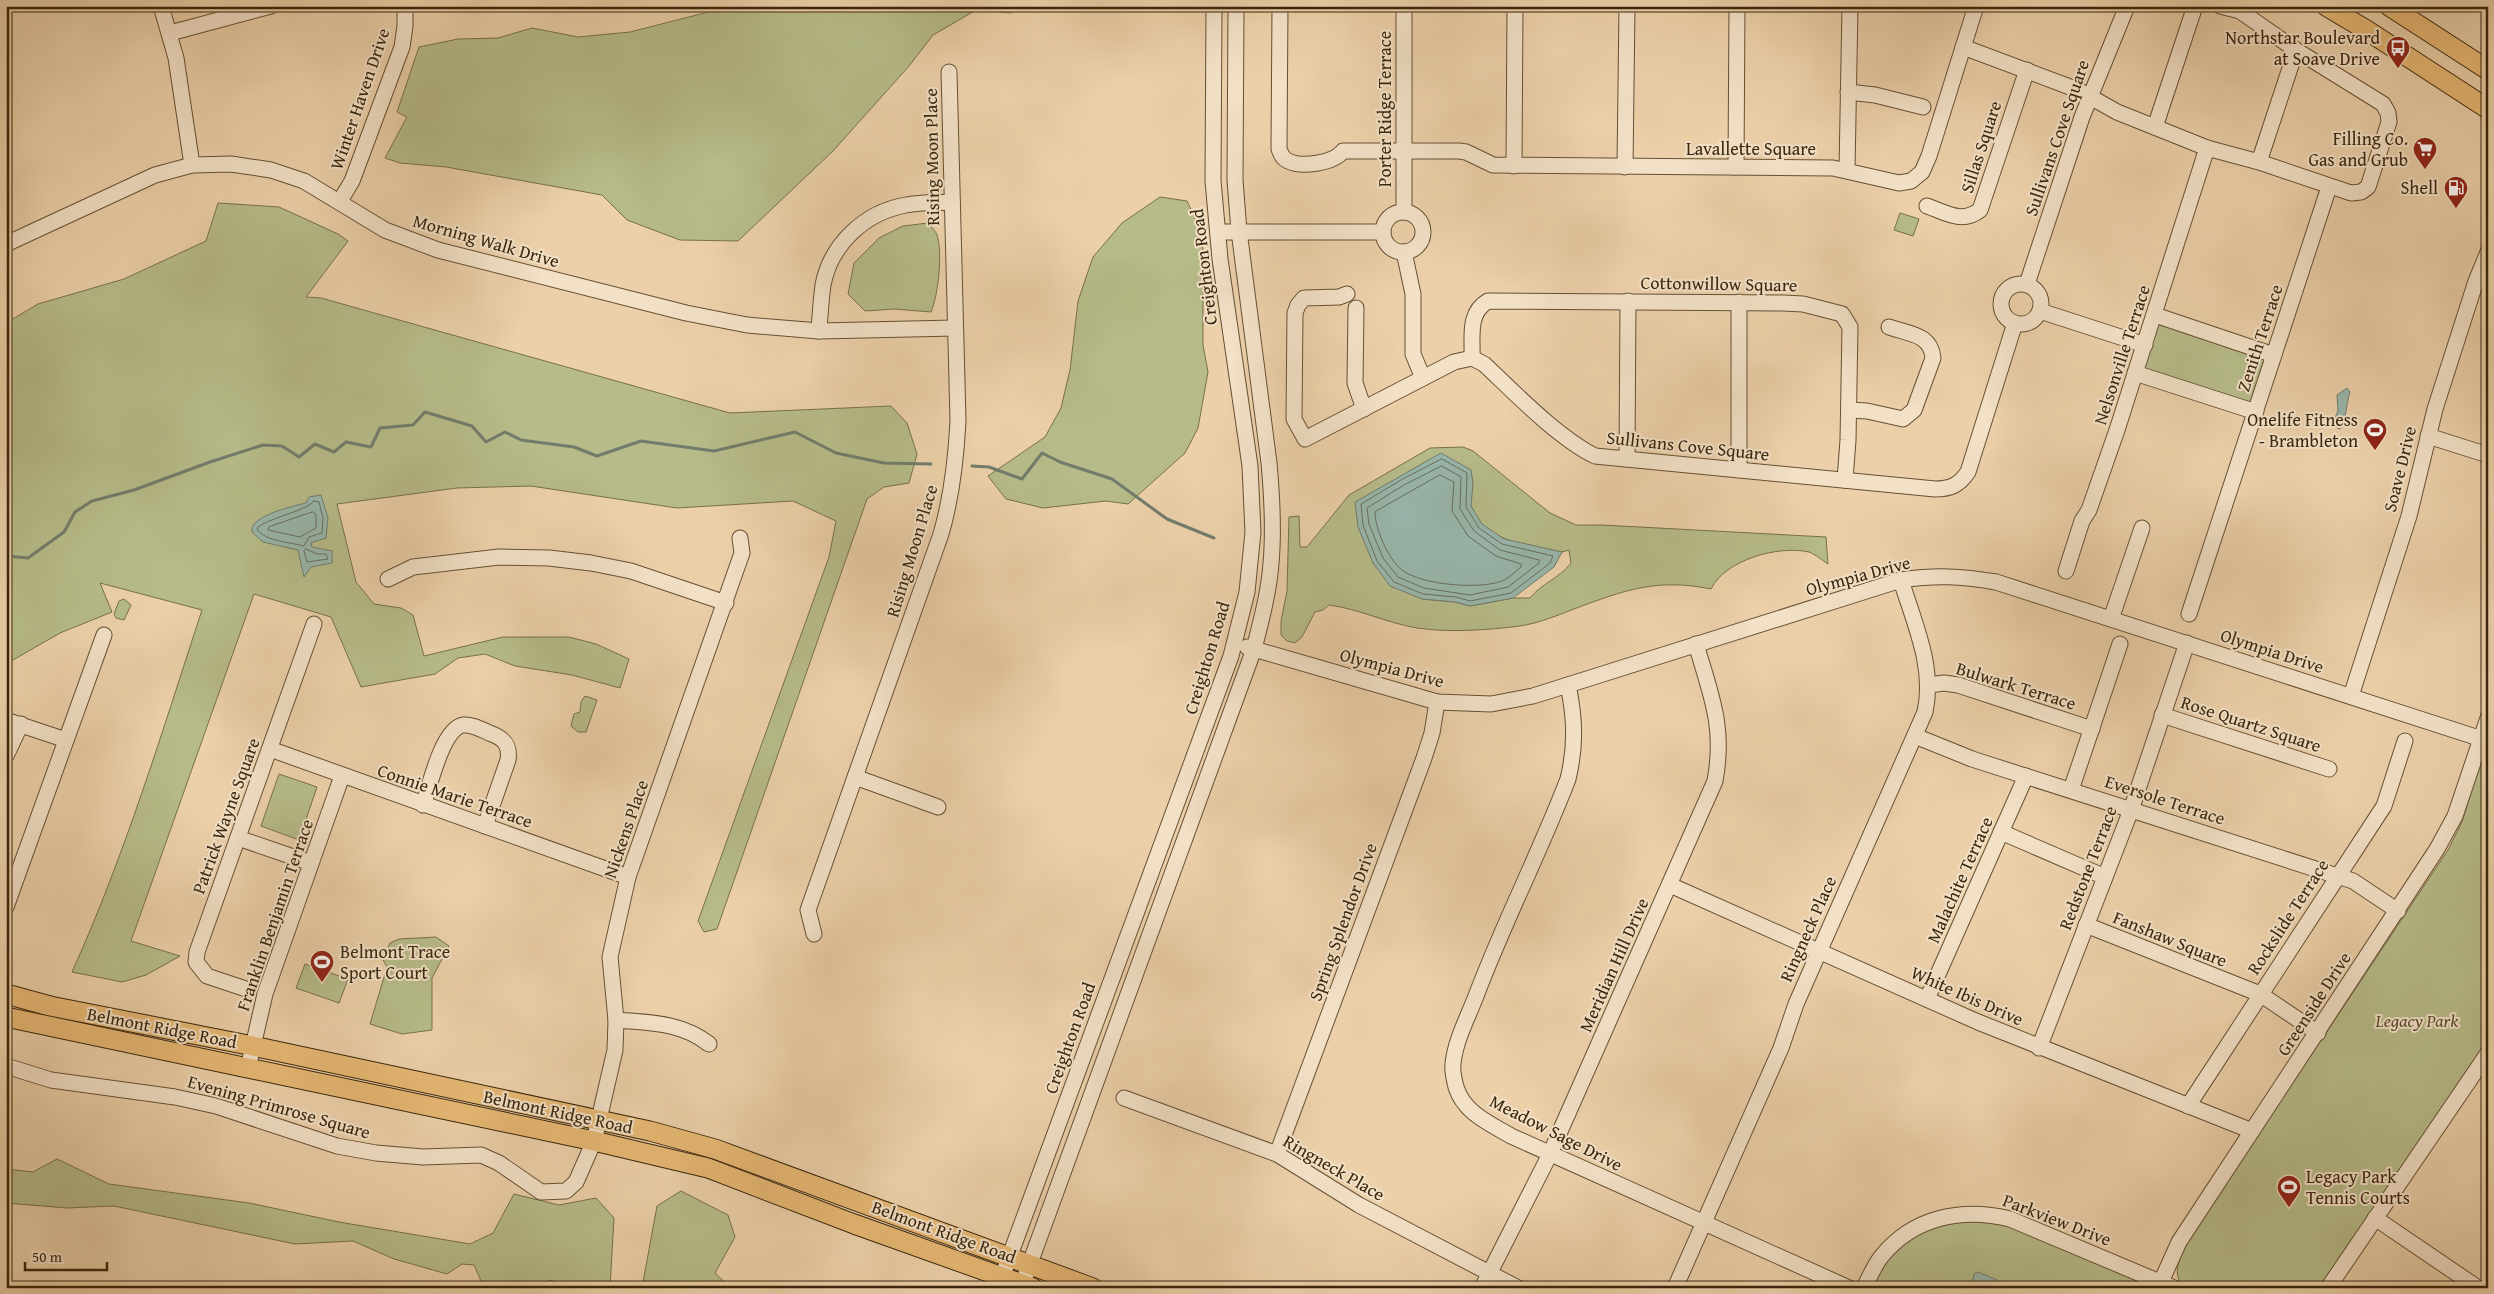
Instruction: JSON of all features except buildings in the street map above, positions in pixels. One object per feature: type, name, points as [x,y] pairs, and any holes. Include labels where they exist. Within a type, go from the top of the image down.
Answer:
[{"type":"main road","points":[[2326,6],[2488,109]]},
{"type":"main road","points":[[2389,6],[2488,70]]},
{"type":"main road","name":"Belmont Ridge Road","points":[[6,994],[50,1006],[253,1046],[715,1148],[1030,1263],[1093,1288]]},
{"type":"main road","name":"Belmont Ridge Road","points":[[6,1017],[594,1141],[708,1168],[1000,1282],[1026,1286]]},
{"type":"street","points":[[161,6],[176,58],[192,165]]},
{"type":"street","points":[[170,33],[271,6]]},
{"type":"street","name":"Winter Haven Drive","points":[[340,201],[352,181],[402,47],[405,6]]},
{"type":"street","name":"Creighton Road","points":[[1000,1282],[1235,643],[1245,602],[1253,532],[1251,482],[1220,259],[1213,181],[1214,6]]},
{"type":"street","points":[[1026,1286],[1030,1263],[1254,650],[1271,564],[1272,498],[1269,463],[1239,231],[1235,180],[1236,6]]},
{"type":"street","name":"Lavallette Square","points":[[1280,6],[1279,149],[1282,156],[1289,162],[1327,162],[1338,158],[1343,151],[1466,152],[1494,165],[1847,170],[1899,183],[1911,181],[1922,172],[1929,156],[1976,6]]},
{"type":"street","name":"Porter Ridge Terrace","points":[[1404,6],[1404,212]]},
{"type":"street","points":[[1514,166],[1515,6]]},
{"type":"street","points":[[1625,167],[1627,6]]},
{"type":"street","points":[[1736,167],[1737,6]]},
{"type":"street","points":[[1847,170],[1850,6]]},
{"type":"street","name":"Sullivans Cove Square","points":[[2027,284],[2089,97],[2127,6]]},
{"type":"street","points":[[2155,127],[2194,6]]},
{"type":"street","points":[[1963,47],[2078,90],[2117,112],[2208,148],[2259,162],[2351,194],[2360,192],[2368,187],[2389,122],[2388,113],[2383,104],[2296,50],[2240,11],[2220,6]]},
{"type":"street","points":[[2259,162],[2296,50]]},
{"type":"street","name":"Sillas Square","points":[[1927,206],[1961,217],[1970,217],[1980,210],[2027,70]]},
{"type":"street","name":"Rising Moon Place","points":[[814,934],[808,910],[949,506],[956,464],[958,421],[949,72]]},
{"type":"street","points":[[1848,92],[1923,107]]},
{"type":"street","name":"Nelsonville Terrace","points":[[2066,571],[2117,430],[2208,148]]},
{"type":"street","name":"Morning Walk Drive","points":[[6,244],[141,181],[192,165],[231,164],[271,170],[304,181],[340,201],[385,230],[438,250],[686,313],[747,325],[819,331],[955,328]]},
{"type":"street","name":"Zenith Terrace","points":[[2189,614],[2329,187]]},
{"type":"street","points":[[819,331],[824,283],[836,252],[853,230],[881,212],[898,207],[952,202]]},
{"type":"street","points":[[1404,212],[1418,218],[1423,232],[1417,246],[1404,252],[1389,246],[1384,232],[1390,218],[1404,212]]},
{"type":"street","points":[[1218,232],[1384,232]]},
{"type":"street","points":[[1404,252],[1413,294],[1413,354],[1423,378]]},
{"type":"street","name":"Soave Drive","points":[[2351,696],[2413,502],[2428,436],[2474,289],[2488,252]]},
{"type":"street","points":[[2027,284],[2033,288],[2040,298],[2040,311],[2032,320],[2021,324],[2015,323],[2004,315],[2000,301],[2007,288],[2013,285],[2027,284]]},
{"type":"street","points":[[1347,294],[1339,297],[1304,298],[1298,305],[1295,313],[1294,419],[1305,439],[1454,362],[1472,358]]},
{"type":"street","name":"Cottonwillow Square","points":[[1472,358],[1473,320],[1476,311],[1488,301],[1804,304],[1842,314],[1850,327],[1849,410],[1845,480]]},
{"type":"street","points":[[1627,459],[1628,301]]},
{"type":"street","points":[[1738,470],[1739,302]]},
{"type":"street","points":[[1356,308],[1355,383],[1364,409]]},
{"type":"street","points":[[2040,311],[2145,345]]},
{"type":"street","points":[[2155,314],[2274,355]]},
{"type":"street","name":"Sullivans Cove Square","points":[[1472,358],[1484,364],[1582,449],[1595,456],[1949,489],[1961,482],[1968,472],[2015,323]]},
{"type":"street","points":[[1849,410],[1866,411],[1903,419],[1914,410],[1933,358],[1932,349],[1929,342],[1922,338],[1889,327]]},
{"type":"street","points":[[2134,373],[2256,412]]},
{"type":"street","points":[[2428,436],[2488,455]]},
{"type":"street","points":[[2111,619],[2142,528]]},
{"type":"street","name":"Nickens Place","points":[[594,1141],[614,1050],[616,1020],[610,957],[628,877],[726,603],[742,554],[740,538]]},
{"type":"street","points":[[388,579],[413,567],[500,557],[550,558],[591,563],[631,571],[726,603]]},
{"type":"street","name":"Olympia Drive","points":[[1235,643],[1437,702],[1498,703],[1533,696],[1901,580],[1930,576],[1962,576],[1996,582],[2485,740]]},
{"type":"street","name":"Ringneck Place","points":[[1675,1288],[1782,1048],[1796,1004],[1818,952],[1925,712],[1929,685],[1926,661],[1901,580]]},
{"type":"street","name":"Patrick Wayne Square","points":[[249,990],[206,976],[196,962],[197,952],[314,624]]},
{"type":"street","points":[[6,907],[104,635]]},
{"type":"street","name":"Redstone Terrace","points":[[2039,1048],[2131,810],[2187,643]]},
{"type":"street","name":"Meridian Hill Drive","points":[[1482,1288],[1550,1154],[1706,803],[1718,761],[1718,722],[1696,644]]},
{"type":"street","points":[[2072,790],[2120,644]]},
{"type":"street","name":"Bulwark Terrace","points":[[1929,685],[1944,683],[1958,685],[2092,729]]},
{"type":"street","name":"Meadow Sage Drive","points":[[1568,685],[1575,731],[1573,758],[1568,779],[1495,946],[1462,1031],[1453,1065],[1453,1075],[1460,1097],[1469,1109],[1511,1136],[1849,1288]]},
{"type":"street","name":"Spring Splendor Drive","points":[[1277,1154],[1424,758],[1432,733],[1437,702]]},
{"type":"street","name":"Rose Quartz Square","points":[[2162,715],[2329,769]]},
{"type":"street","name":"Greenside Drive","points":[[2168,1285],[2179,1242],[2398,911],[2455,816],[2485,740],[2488,718]]},
{"type":"street","points":[[6,756],[13,722],[66,740]]},
{"type":"street","points":[[423,805],[447,737],[458,727],[472,726],[503,739],[509,751],[508,760],[486,826]]},
{"type":"street","name":"Eversole Terrace","points":[[1915,736],[1972,759],[2353,881],[2398,911]]},
{"type":"street","name":"Rockslide Terrace","points":[[2188,1106],[2384,806],[2405,741]]},
{"type":"street","name":"Connie Marie Terrace","points":[[270,750],[628,877]]},
{"type":"street","name":"Franklin Benjamin Terrace","points":[[248,1068],[265,994],[342,776]]},
{"type":"street","name":"Malachite Terrace","points":[[1927,999],[2026,776]]},
{"type":"street","points":[[854,777],[938,807]]},
{"type":"street","points":[[2001,832],[2105,877]]},
{"type":"street","points":[[238,838],[311,863]]},
{"type":"street","name":"White Ibis Drive","points":[[1670,885],[2039,1048],[2252,1131]]},
{"type":"street","name":"Fanshaw Square","points":[[2086,926],[2260,994],[2318,1033]]},
{"type":"street","points":[[616,1020],[664,1024],[695,1033],[709,1044]]},
{"type":"street","points":[[2328,1288],[2488,1053]]},
{"type":"street","name":"Evening Primrose Square","points":[[6,1066],[50,1080],[174,1097],[216,1106],[337,1146],[386,1154],[423,1157],[481,1155],[490,1158],[541,1192],[566,1190],[576,1182],[594,1141]]},
{"type":"street","name":"Ringneck Place","points":[[1124,1098],[1277,1154],[1359,1205],[1518,1288]]},
{"type":"street","name":"Parkview Drive","points":[[1864,1288],[1880,1259],[1901,1238],[1919,1225],[1943,1217],[1967,1213],[1983,1213],[2010,1219],[2168,1285]]},
{"type":"street","points":[[2376,1218],[2480,1285]]},
{"type":"green space","points":[[732,6],[1023,6],[1011,13],[976,10],[933,35],[909,66],[833,151],[738,241],[680,240],[627,220],[602,195],[446,167],[400,163],[385,158],[407,117],[397,112],[419,47],[458,39],[498,38],[532,28],[578,37],[630,32]]},
{"type":"green space","points":[[1160,197],[1187,201],[1195,218],[1203,249],[1203,345],[1208,372],[1198,428],[1185,453],[1128,504],[1106,501],[1043,508],[1006,499],[988,476],[1045,437],[1061,408],[1070,370],[1078,301],[1093,257],[1122,223]]},
{"type":"green space","points":[[218,203],[279,207],[338,234],[348,241],[306,297],[321,298],[730,413],[891,406],[907,423],[917,454],[909,483],[884,487],[867,499],[717,929],[704,932],[698,921],[829,557],[836,521],[793,501],[677,508],[531,486],[457,488],[337,504],[356,582],[374,604],[401,608],[413,615],[424,656],[503,637],[569,637],[596,644],[629,659],[620,688],[572,675],[515,666],[485,654],[458,658],[435,674],[361,687],[331,617],[254,594],[131,941],[180,956],[146,975],[122,982],[72,972],[126,838],[202,610],[100,583],[112,612],[60,633],[6,664],[6,323],[38,304],[124,279],[206,241]]},
{"type":"green space","points":[[1900,213],[1919,219],[1913,236],[1894,230]]},
{"type":"green space","points":[[928,223],[936,233],[940,252],[938,285],[931,312],[894,309],[865,311],[848,294],[854,263],[879,238],[903,226]]},
{"type":"green space","points":[[2155,321],[2265,357],[2250,405],[2139,369]]},
{"type":"green space","points":[[1463,447],[1473,451],[1550,513],[1576,525],[1826,537],[1828,564],[1809,552],[1796,550],[1768,553],[1754,557],[1728,570],[1711,589],[1691,586],[1657,585],[1625,591],[1534,623],[1494,629],[1430,630],[1395,623],[1329,605],[1323,610],[1315,612],[1302,637],[1295,643],[1287,641],[1281,635],[1281,621],[1287,591],[1289,517],[1299,516],[1300,547],[1307,547],[1349,495],[1430,448]],"holes":[[[1473,483],[1470,505],[1477,518],[1486,528],[1497,535],[1523,545],[1562,552],[1569,550],[1571,563],[1567,568],[1530,598],[1513,598],[1470,606],[1455,602],[1422,599]]]},
{"type":"green space","points":[[124,599],[131,605],[124,620],[116,618],[114,614],[119,601]]},
{"type":"green space","points":[[585,696],[597,700],[586,732],[578,732],[571,726],[574,714],[580,712],[581,702]]},
{"type":"green space","name":"Legacy Park","points":[[2488,758],[2488,1039],[2319,1288],[2187,1288],[2181,1283],[2177,1271],[2178,1264],[2190,1237],[2448,850],[2462,822],[2479,767]]},
{"type":"green space","points":[[279,774],[317,787],[299,840],[261,826]]},
{"type":"green space","points":[[436,937],[449,946],[432,978],[432,1030],[402,1034],[370,1024],[387,967],[383,960],[390,943],[399,939]]},
{"type":"green space","name":"Belmont Trace Sport Court","points":[[305,964],[348,979],[339,1003],[296,988]]},
{"type":"green space","points":[[57,1159],[109,1184],[249,1203],[339,1222],[470,1244],[493,1233],[514,1194],[559,1205],[596,1198],[614,1218],[610,1288],[565,1288],[551,1280],[531,1288],[484,1288],[474,1265],[462,1264],[447,1274],[394,1259],[353,1241],[295,1244],[114,1206],[67,1208],[6,1203],[6,1169],[33,1172]]},
{"type":"green space","points":[[681,1191],[728,1215],[735,1237],[715,1273],[731,1288],[642,1288],[657,1206]]},
{"type":"green space","points":[[1955,1220],[2006,1224],[2156,1288],[1871,1288],[1895,1251],[1914,1237]]},
{"type":"water","points":[[2347,388],[2350,392],[2344,420],[2340,429],[2337,428],[2334,420],[2338,411],[2337,395]]},
{"type":"water","points":[[1441,453],[1471,470],[1473,483],[1471,506],[1482,524],[1504,539],[1562,552],[1554,567],[1513,598],[1470,606],[1455,602],[1422,599],[1390,586],[1373,563],[1358,527],[1355,502]]},
{"type":"water","points":[[321,495],[328,518],[326,538],[311,543],[312,547],[332,551],[332,563],[311,567],[304,577],[298,550],[263,542],[252,532],[253,526],[264,517],[282,509],[306,503],[309,497]]},
{"type":"water","points":[[1978,1272],[1997,1280],[2004,1288],[1971,1288],[1974,1274]]},
{"type":"waterway","points":[[6,556],[28,558],[64,532],[75,512],[92,501],[134,490],[263,445],[282,446],[299,457],[315,444],[334,452],[346,442],[371,447],[380,428],[413,425],[425,412],[472,426],[486,442],[505,432],[521,440],[574,447],[597,456],[641,441],[714,451],[795,432],[836,453],[884,463],[931,464]]},
{"type":"waterway","points":[[972,466],[989,467],[1022,479],[1042,453],[1060,462],[1112,479],[1167,519],[1214,538]]},
{"type":"place","name":"Northstar Boulevard at Soave Drive","points":[[2398,69]]},
{"type":"place","name":"Filling Co. Gas and Grub","points":[[2425,170]]},
{"type":"place","name":"Shell","points":[[2456,209]]},
{"type":"place","name":"Onelife Fitness - Brambleton","points":[[2375,451]]},
{"type":"place","name":"Belmont Trace Sport Court","points":[[322,983]]},
{"type":"place","name":"Legacy Park Tennis Courts","points":[[2289,1208]]}]
